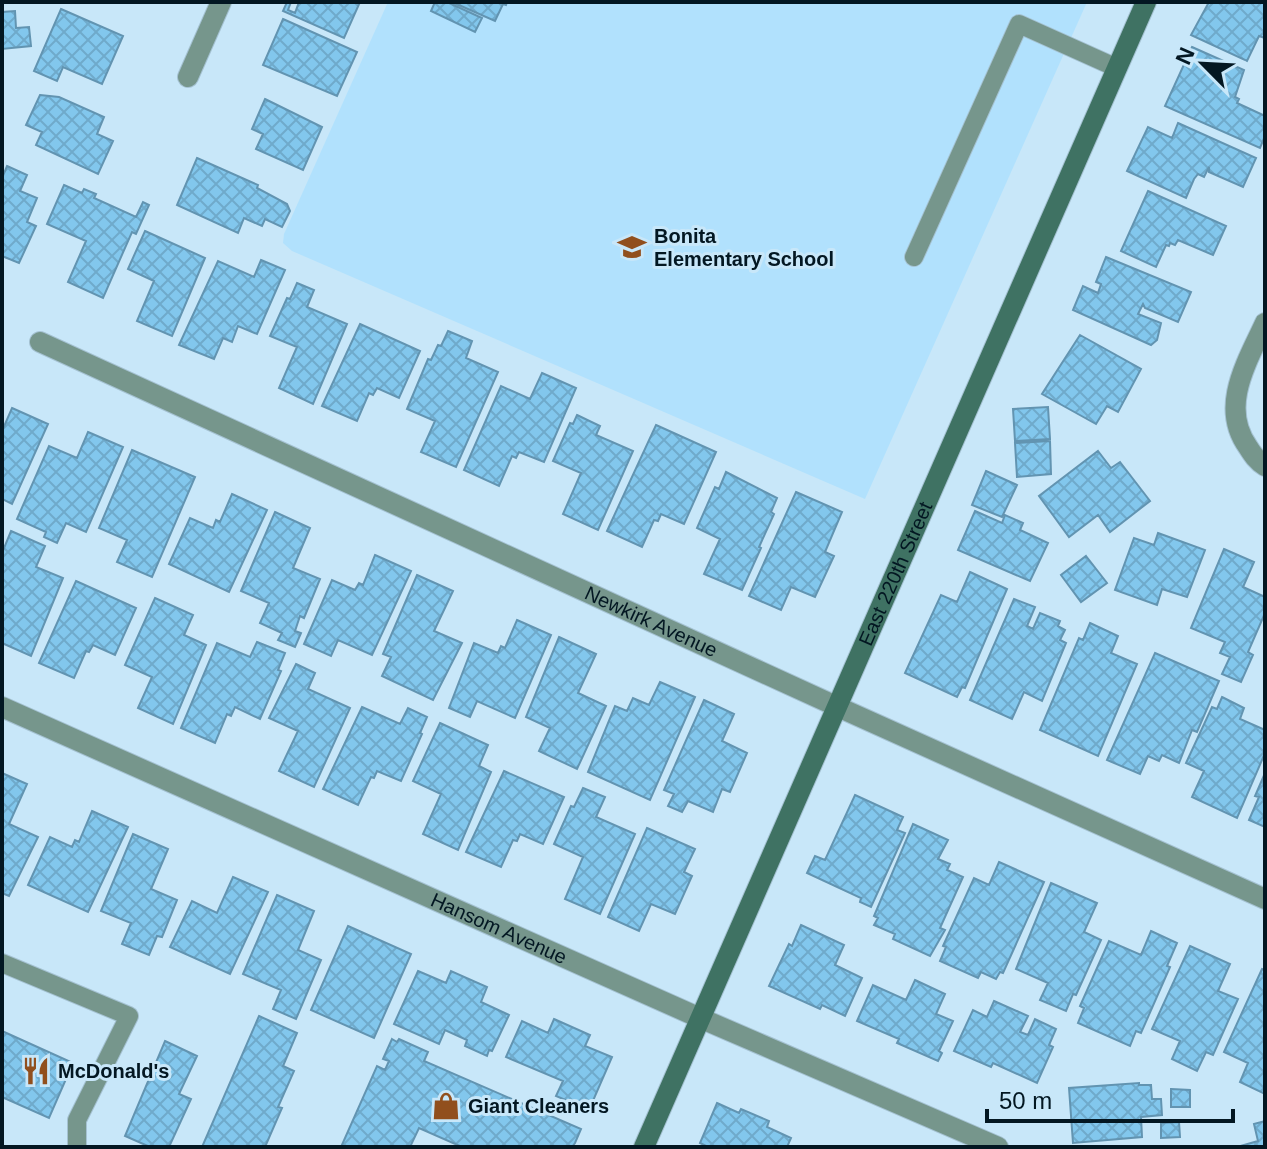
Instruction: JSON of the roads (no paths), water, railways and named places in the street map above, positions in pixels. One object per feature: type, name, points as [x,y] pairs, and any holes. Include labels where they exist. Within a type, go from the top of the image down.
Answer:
[{"type":"street","points":[[188,77],[221,2]]},
{"type":"street","name":"East 220th Street","points":[[644,1147],[1146,2]]},
{"type":"street","points":[[1265,323],[1239,381],[1234,412],[1240,436],[1265,466]]},
{"type":"street","name":"Newkirk Avenue","points":[[40,342],[1265,899]]},
{"type":"street","name":"Hansom Avenue","points":[[2,707],[700,1018],[998,1147]]},
{"type":"lane","points":[[914,257],[1019,24],[1117,68]]},
{"type":"lane","points":[[2,963],[129,1016],[77,1120],[77,1147]]},
{"type":"place","name":"Bonita Elementary School","points":[[632,247]]},
{"type":"place","name":"McDonald's","points":[[36,1071]]},
{"type":"place","name":"Giant Cleaners","points":[[446,1106]]}]
